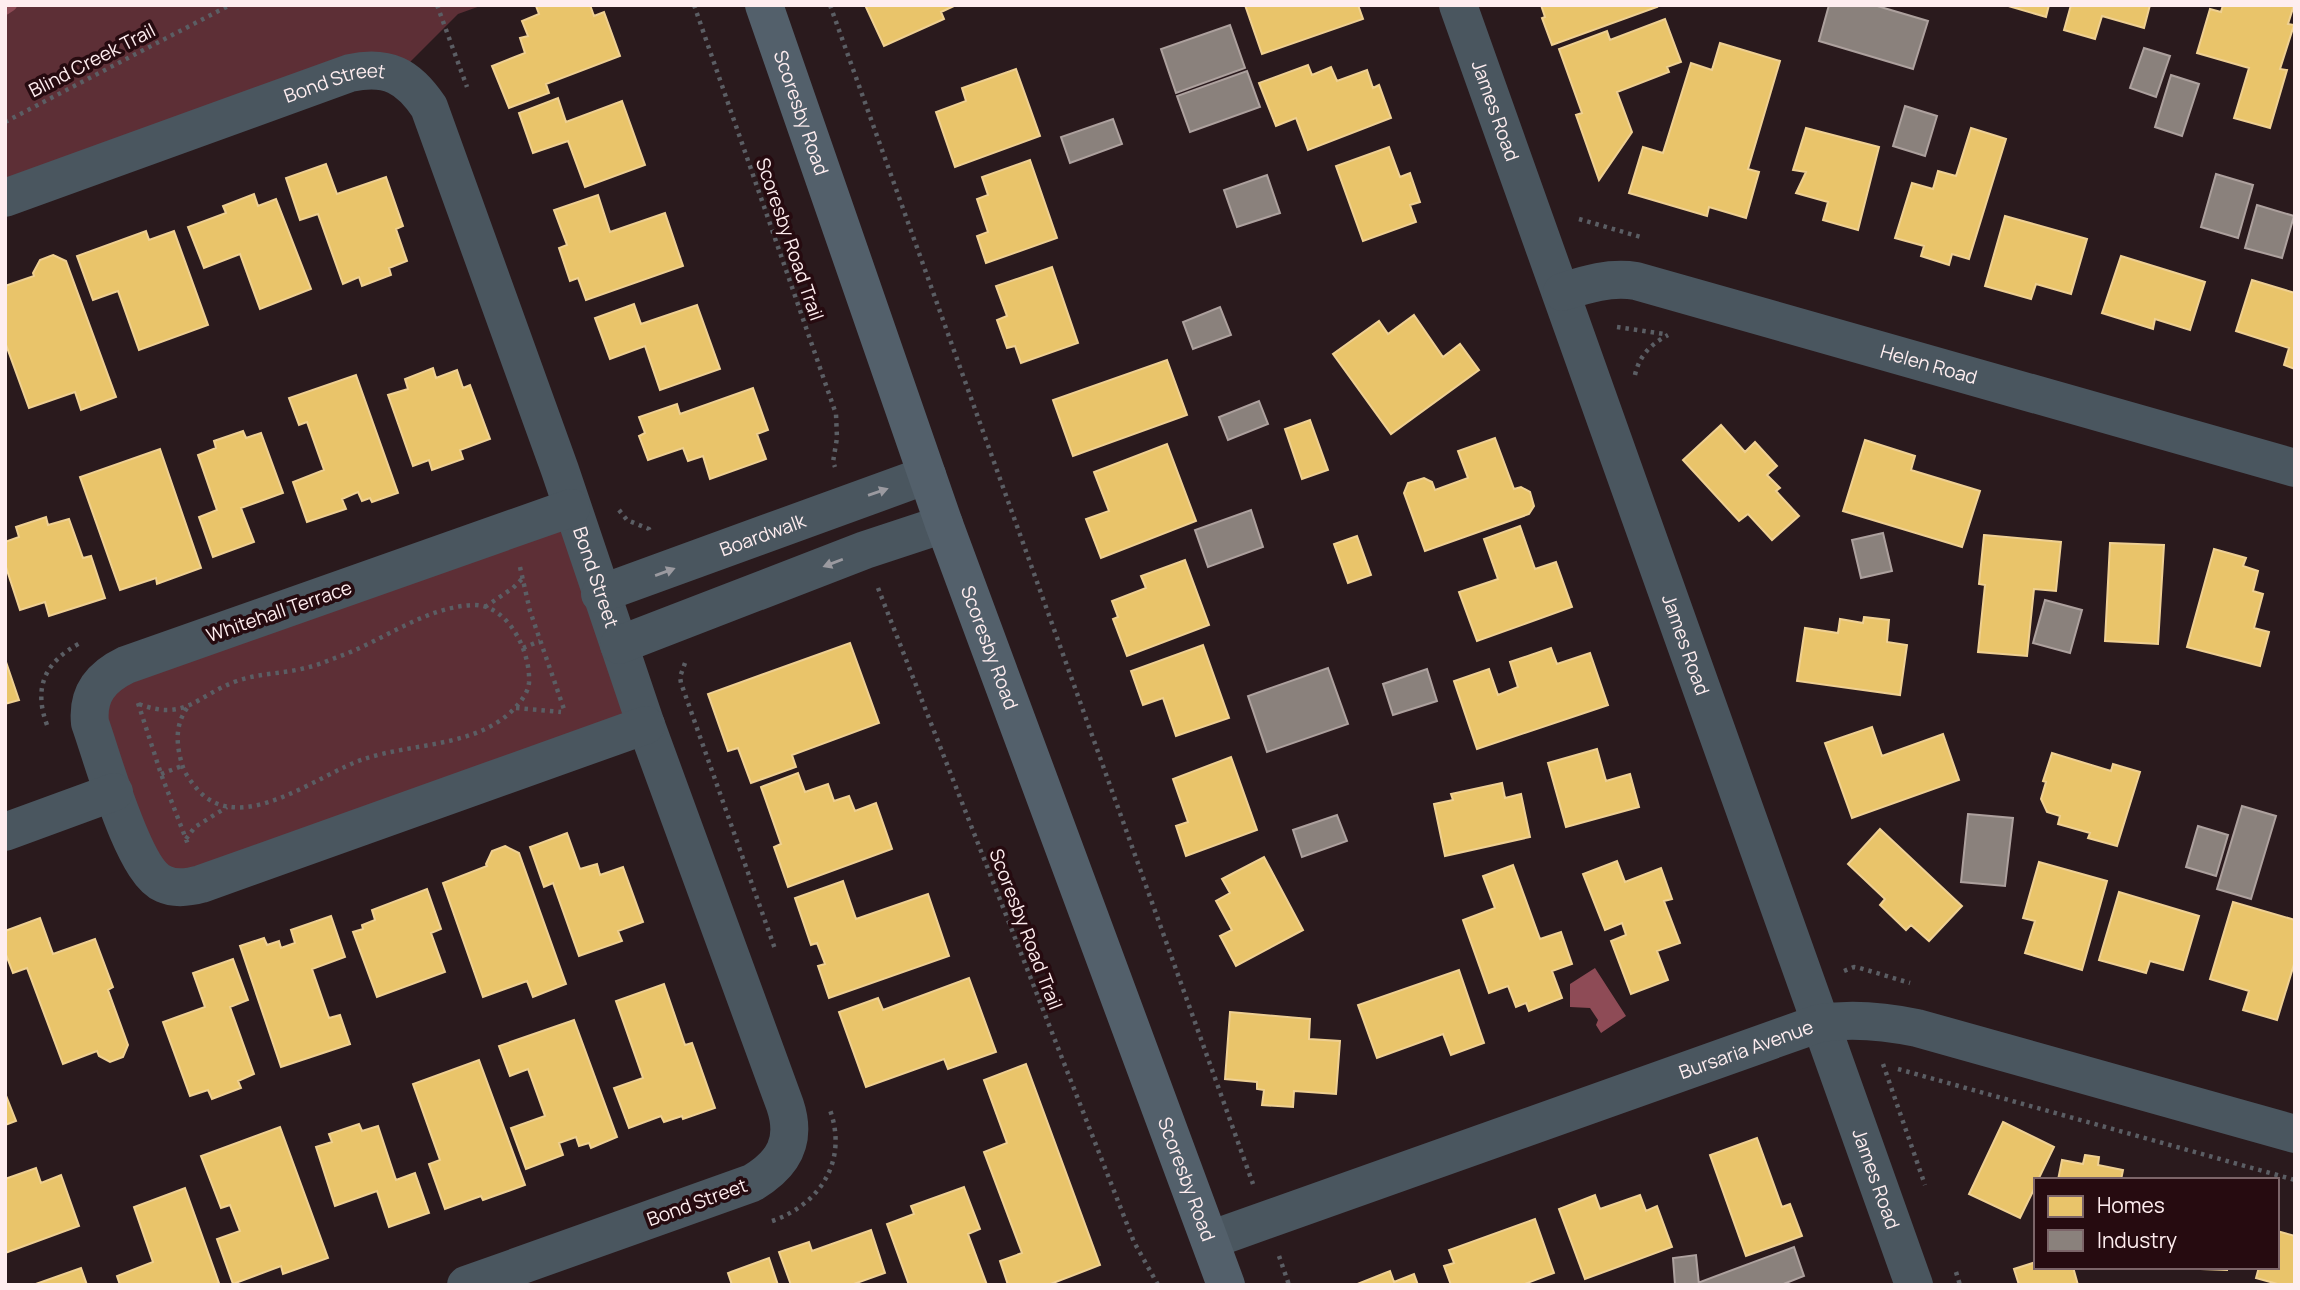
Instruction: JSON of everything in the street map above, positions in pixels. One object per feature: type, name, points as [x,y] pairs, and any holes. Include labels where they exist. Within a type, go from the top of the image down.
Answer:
[{"type":"main road","name":"Scoresby Road","points":[[764,5],[944,524],[1226,1285]]},
{"type":"street","name":"James Road","points":[[1458,5],[1914,1285]]},
{"type":"street","name":"Bond Street","points":[[5,198],[367,69],[397,75],[420,93],[429,107],[646,725],[785,1105],[790,1138],[778,1161],[767,1174],[752,1183],[466,1285]]},
{"type":"street","name":"Helen Road","points":[[1562,292],[1588,283],[1612,279],[1636,281],[2295,468]]},
{"type":"street","name":"Boardwalk","points":[[600,594],[927,475]]},
{"type":"street","name":"Whitehall Terrace","points":[[571,508],[126,665],[103,678],[96,688],[89,710],[90,723],[136,852],[151,876],[163,884],[178,887],[201,884],[646,725]]},
{"type":"street","points":[[618,645],[865,550],[944,524]]},
{"type":"street","points":[[5,832],[114,792]]},
{"type":"street","name":"Bursaria Avenue","points":[[1210,1240],[1820,1023],[1837,1020],[1868,1020],[1917,1028],[2295,1134]]},
{"type":"path","name":"Blind Creek Trail","points":[[5,122],[230,5]]},
{"type":"path","name":"Scoresby Road Trail","points":[[694,5],[836,414],[837,438],[833,462],[837,473]]},
{"type":"path","points":[[830,5],[1252,1181]]},
{"type":"path","points":[[1633,383],[1637,365],[1648,348],[1668,334]]},
{"type":"path","points":[[511,529],[540,641],[565,713],[553,709],[516,708]]},
{"type":"path","points":[[485,607],[523,578]]},
{"type":"path","name":"Scoresby Road Trail","points":[[876,580],[1133,1242],[1158,1285]]},
{"type":"path","points":[[457,607],[485,607],[504,618],[523,648],[529,685],[516,708],[500,721],[452,740],[363,759],[294,793],[251,806],[213,803],[201,793],[182,766],[177,728],[180,718],[187,708],[225,685],[252,676],[303,668],[344,656],[432,615],[457,607]]},
{"type":"path","points":[[523,648],[540,641]]},
{"type":"path","points":[[126,665],[161,774],[201,884]]},
{"type":"path","points":[[138,704],[152,709],[187,708]]},
{"type":"path","points":[[161,774],[182,766]]},
{"type":"path","points":[[186,839],[195,827],[227,806]]},
{"type":"path","points":[[1928,1194],[1883,1065],[2295,1180]]},
{"type":"path","points":[[1280,1257],[1289,1285]]},
{"type":"path","points":[[1955,1272],[1960,1285]]},
{"type":"shaded area","points":[[5,5],[483,5],[458,14],[397,75],[5,198]]},
{"type":"shaded area","points":[[571,508],[646,725],[163,884],[91,699]]},
{"type":"shaded area","points":[[1595,968],[1626,1016],[1601,1033],[1596,1025],[1598,1020],[1590,1008],[1570,1007],[1570,984]]},
{"type":"building: Homes","points":[[538,5],[590,5],[594,16],[604,12],[620,56],[546,84],[549,93],[509,108],[492,66],[525,53],[520,38],[528,36],[522,21],[539,14]]},
{"type":"building: Homes","points":[[865,5],[956,5],[941,12],[944,19],[884,46]]},
{"type":"building: Homes","points":[[1245,5],[1358,5],[1363,19],[1262,54]]},
{"type":"building: Homes","points":[[1541,5],[1657,7],[1552,45],[1542,18],[1545,17]]},
{"type":"building: Homes","points":[[2005,5],[2049,5],[2046,17]]},
{"type":"building: Homes","points":[[2071,5],[2150,5],[2144,28],[2102,16],[2095,39],[2064,30]]},
{"type":"building: Homes","points":[[2223,5],[2294,5],[2288,24],[2294,25],[2280,69],[2287,70],[2270,128],[2234,118],[2249,68],[2197,53],[2210,9],[2221,12]]},
{"type":"building: Homes","points":[[1665,19],[1681,62],[1667,67],[1669,72],[1617,92],[1632,132],[1599,180],[1576,115],[1582,113],[1559,49],[1607,31],[1610,40]]},
{"type":"building: Homes","points":[[1720,43],[1780,61],[1748,169],[1759,172],[1746,218],[1709,207],[1707,216],[1629,193],[1643,147],[1663,153],[1691,63],[1712,70]]},
{"type":"building: Homes","points":[[1308,65],[1312,75],[1331,67],[1337,81],[1367,70],[1373,88],[1379,85],[1391,118],[1308,150],[1296,118],[1276,126],[1259,83]]},
{"type":"building: Homes","points":[[1016,69],[1040,136],[955,167],[936,112],[966,101],[962,88]]},
{"type":"building: Homes","points":[[558,98],[566,122],[622,101],[645,165],[585,187],[568,141],[533,153],[519,113]]},
{"type":"building: Homes","points":[[1806,128],[1879,147],[1858,230],[1823,220],[1828,202],[1796,193],[1806,172],[1793,170]]},
{"type":"building: Homes","points":[[1971,128],[2006,139],[1969,259],[1952,254],[1949,265],[1921,256],[1924,246],[1895,238],[1912,183],[1933,189],[1938,171],[1956,176]]},
{"type":"building: Homes","points":[[1389,147],[1400,177],[1410,173],[1420,202],[1410,205],[1416,222],[1363,241],[1336,166]]},
{"type":"building: Homes","points":[[1030,160],[1057,238],[986,263],[977,236],[988,232],[977,199],[988,195],[982,177]]},
{"type":"building: Homes","points":[[326,164],[337,194],[386,177],[403,226],[396,229],[407,261],[389,268],[391,275],[362,286],[359,277],[343,284],[318,214],[300,220],[286,178]]},
{"type":"building: Homes","points":[[254,194],[258,206],[276,199],[311,289],[260,309],[240,254],[204,268],[188,227],[226,213],[223,206]]},
{"type":"building: Homes","points":[[598,195],[610,232],[665,213],[683,266],[586,300],[578,278],[570,281],[559,248],[567,245],[554,210]]},
{"type":"building: Homes","points":[[2005,216],[2087,239],[2071,294],[2036,284],[2031,299],[1985,286]]},
{"type":"building: Homes","points":[[146,231],[149,240],[174,231],[208,325],[139,350],[118,291],[93,300],[77,256]]},
{"type":"building: Homes","points":[[53,255],[66,261],[116,397],[81,410],[75,392],[29,408],[5,342],[5,286],[34,276],[40,260]]},
{"type":"building: Homes","points":[[2121,256],[2205,282],[2190,330],[2155,319],[2153,329],[2102,313]]},
{"type":"building: Homes","points":[[1052,267],[1078,343],[1021,363],[1015,346],[1007,348],[997,320],[1007,316],[996,286]]},
{"type":"building: Homes","points":[[2252,280],[2295,293],[2295,369],[2284,365],[2289,348],[2236,331]]},
{"type":"building: Homes","points":[[634,304],[641,324],[697,305],[720,369],[660,390],[645,346],[610,359],[595,318]]},
{"type":"building: Homes","points":[[1414,315],[1443,357],[1460,344],[1479,370],[1391,434],[1333,354],[1379,321],[1388,334]]},
{"type":"building: Homes","points":[[1167,360],[1187,415],[1073,456],[1053,400]]},
{"type":"building: Homes","points":[[433,368],[436,378],[457,370],[463,388],[470,385],[490,439],[460,450],[463,459],[432,470],[429,460],[413,466],[388,395],[408,389],[405,379]]},
{"type":"building: Homes","points":[[356,375],[398,493],[372,502],[370,498],[362,501],[358,492],[342,499],[346,509],[307,522],[293,482],[324,470],[307,422],[299,425],[289,398]]},
{"type":"building: Homes","points":[[753,388],[768,430],[757,434],[766,459],[710,479],[703,456],[688,461],[683,448],[648,460],[639,436],[645,433],[639,417],[677,404],[680,414]]},
{"type":"building: Homes","points":[[1310,420],[1328,470],[1302,479],[1285,429]]},
{"type":"building: Homes","points":[[1721,425],[1745,452],[1755,442],[1777,466],[1767,475],[1780,488],[1776,491],[1799,516],[1772,540],[1748,514],[1739,521],[1683,460]]},
{"type":"building: Homes","points":[[243,431],[246,438],[261,433],[283,493],[241,508],[254,542],[213,557],[199,517],[217,510],[198,455],[216,448],[214,441]]},
{"type":"building: Homes","points":[[1495,438],[1514,489],[1521,487],[1530,492],[1534,506],[1529,514],[1425,551],[1404,493],[1408,483],[1424,478],[1432,482],[1435,490],[1468,478],[1458,451]]},
{"type":"building: Homes","points":[[1865,440],[1915,456],[1911,470],[1980,491],[1962,547],[1843,511]]},
{"type":"building: Homes","points":[[1167,444],[1196,521],[1101,558],[1086,519],[1109,511],[1094,472]]},
{"type":"building: Homes","points":[[160,449],[201,568],[157,584],[156,578],[120,590],[80,477]]},
{"type":"building: Homes","points":[[46,517],[48,525],[69,519],[83,558],[91,556],[105,598],[49,616],[45,602],[20,610],[5,564],[5,542],[19,537],[16,527]]},
{"type":"building: Homes","points":[[1520,526],[1535,569],[1556,562],[1572,607],[1477,641],[1459,592],[1498,579],[1484,539]]},
{"type":"building: Homes","points":[[1984,535],[2061,542],[2056,591],[2034,589],[2027,656],[1978,652],[1985,585],[1979,584]]},
{"type":"building: Homes","points":[[1357,536],[1371,575],[1348,583],[1334,544]]},
{"type":"building: Homes","points":[[2110,543],[2164,545],[2158,644],[2105,641]]},
{"type":"building: Homes","points":[[2214,549],[2246,558],[2243,566],[2258,571],[2253,591],[2263,594],[2254,628],[2269,632],[2260,666],[2187,647]]},
{"type":"building: Homes","points":[[1185,560],[1209,625],[1127,656],[1113,619],[1118,617],[1112,601],[1146,588],[1141,576]]},
{"type":"building: Homes","points":[[1864,617],[1889,620],[1887,642],[1907,645],[1900,695],[1797,681],[1805,628],[1838,633],[1840,619],[1863,623]]},
{"type":"building: Homes","points":[[850,643],[879,723],[792,755],[796,767],[751,783],[738,748],[728,751],[708,694]]},
{"type":"building: Homes","points":[[1203,645],[1229,718],[1176,736],[1163,698],[1143,705],[1131,671]]},
{"type":"building: Homes","points":[[1551,648],[1557,664],[1590,653],[1608,705],[1477,749],[1454,681],[1489,669],[1498,695],[1518,687],[1510,662]]},
{"type":"building: Homes","points":[[5,659],[19,700],[5,704]]},
{"type":"building: Homes","points":[[1872,727],[1882,756],[1943,734],[1959,780],[1852,818],[1825,743]]},
{"type":"building: Homes","points":[[1597,749],[1606,781],[1630,774],[1639,807],[1566,827],[1548,763]]},
{"type":"building: Homes","points":[[2052,753],[2111,771],[2113,764],[2140,772],[2117,846],[2088,838],[2090,833],[2058,824],[2060,816],[2047,812],[2041,799],[2046,782],[2043,781]]},
{"type":"building: Homes","points":[[1231,757],[1257,830],[1186,856],[1176,826],[1188,822],[1173,779]]},
{"type":"building: Homes","points":[[798,773],[805,792],[828,784],[834,801],[849,796],[855,811],[876,803],[892,849],[788,887],[774,847],[781,844],[761,787]]},
{"type":"building: Homes","points":[[1502,783],[1505,798],[1521,794],[1530,837],[1445,856],[1434,804],[1453,800],[1451,794]]},
{"type":"building: Homes","points":[[1880,829],[1962,906],[1929,941],[1911,925],[1906,930],[1880,905],[1885,899],[1848,864]]},
{"type":"building: Homes","points":[[567,833],[580,869],[597,864],[600,875],[623,867],[643,922],[618,931],[622,941],[579,956],[553,883],[544,887],[530,847]]},
{"type":"building: Homes","points":[[505,846],[519,853],[566,984],[533,997],[527,981],[483,997],[443,883],[487,866],[492,851]]},
{"type":"building: Homes","points":[[1264,857],[1303,930],[1236,966],[1220,936],[1232,930],[1216,901],[1230,893],[1222,879]]},
{"type":"building: Homes","points":[[1617,861],[1625,882],[1661,868],[1672,899],[1664,901],[1680,943],[1657,951],[1668,980],[1631,994],[1611,941],[1626,935],[1622,923],[1605,930],[1583,874]]},
{"type":"building: Homes","points":[[2039,862],[2107,881],[2082,970],[2025,953],[2035,921],[2023,918]]},
{"type":"building: Homes","points":[[1513,865],[1540,939],[1561,932],[1572,964],[1552,971],[1562,998],[1529,1011],[1526,1003],[1516,1007],[1508,986],[1489,993],[1463,920],[1495,908],[1483,876]]},
{"type":"building: Homes","points":[[843,881],[856,919],[928,894],[949,956],[829,998],[818,966],[825,964],[817,943],[811,945],[795,898]]},
{"type":"building: Homes","points":[[427,889],[441,929],[431,933],[445,972],[377,997],[353,932],[363,929],[362,925],[375,920],[372,910]]},
{"type":"building: Homes","points":[[2119,892],[2199,916],[2183,970],[2150,961],[2146,973],[2099,960]]},
{"type":"building: Homes","points":[[2233,902],[2295,920],[2295,961],[2277,1020],[2243,1010],[2249,991],[2210,979]]},
{"type":"building: Homes","points":[[331,916],[345,957],[312,969],[329,1018],[340,1015],[350,1044],[281,1067],[240,946],[264,938],[267,945],[279,941],[281,948],[295,943],[291,930]]},
{"type":"building: Homes","points":[[40,918],[53,954],[95,939],[113,987],[108,990],[128,1045],[123,1057],[110,1062],[99,1056],[97,1051],[63,1064],[27,968],[13,973],[5,952],[5,931]]},
{"type":"building: Homes","points":[[233,959],[248,1000],[230,1007],[254,1074],[238,1081],[241,1088],[212,1099],[208,1090],[190,1096],[163,1022],[205,1007],[193,973]]},
{"type":"building: Homes","points":[[1459,970],[1484,1043],[1451,1055],[1443,1034],[1377,1058],[1358,1005]]},
{"type":"building: Homes","points":[[969,978],[996,1052],[948,1069],[944,1059],[866,1087],[839,1012],[878,998],[883,1010]]},
{"type":"building: Homes","points":[[664,984],[685,1045],[692,1043],[715,1108],[683,1119],[682,1116],[664,1122],[661,1116],[629,1128],[614,1088],[643,1078],[616,1001]]},
{"type":"building: Homes","points":[[1230,1012],[1310,1019],[1309,1039],[1340,1041],[1336,1094],[1294,1091],[1293,1107],[1262,1105],[1264,1090],[1257,1089],[1257,1082],[1225,1079]]},
{"type":"building: Homes","points":[[574,1020],[617,1137],[591,1148],[589,1143],[579,1146],[576,1137],[559,1143],[563,1155],[526,1169],[511,1128],[545,1116],[528,1069],[510,1076],[499,1046]]},
{"type":"building: Homes","points":[[479,1060],[525,1185],[483,1200],[481,1196],[445,1209],[429,1164],[440,1160],[413,1084]]},
{"type":"building: Homes","points":[[1026,1064],[1100,1265],[1048,1285],[1008,1285],[1000,1261],[1022,1253],[984,1152],[1007,1143],[984,1080]]},
{"type":"building: Homes","points":[[5,1093],[16,1121],[5,1125]]},
{"type":"building: Homes","points":[[2003,1122],[2054,1147],[2039,1178],[2034,1178],[2034,1189],[2020,1218],[1969,1194]]},
{"type":"building: Homes","points":[[359,1124],[362,1131],[378,1126],[396,1180],[415,1173],[429,1213],[389,1227],[377,1191],[335,1206],[316,1147],[332,1142],[329,1134]]},
{"type":"building: Homes","points":[[280,1127],[328,1258],[283,1274],[281,1266],[233,1284],[217,1239],[240,1231],[230,1205],[221,1208],[201,1156]]},
{"type":"building: Homes","points":[[1757,1138],[1782,1207],[1790,1204],[1802,1236],[1746,1256],[1710,1155]]},
{"type":"building: Homes","points":[[2085,1155],[2099,1157],[2098,1165],[2123,1170],[2121,1178],[2058,1178],[2062,1160],[2083,1164]]},
{"type":"building: Homes","points":[[36,1168],[41,1183],[61,1175],[79,1226],[5,1253],[5,1179]]},
{"type":"building: Homes","points":[[964,1187],[980,1229],[968,1234],[987,1285],[909,1285],[887,1224],[914,1214],[911,1206]]},
{"type":"building: Homes","points":[[185,1188],[219,1283],[120,1285],[117,1276],[153,1262],[134,1207]]},
{"type":"building: Homes","points":[[1595,1195],[1600,1209],[1640,1195],[1646,1211],[1657,1206],[1672,1247],[1585,1279],[1559,1209]]},
{"type":"building: Homes","points":[[1535,1219],[1554,1273],[1522,1285],[1451,1285],[1444,1266],[1454,1263],[1449,1250]]},
{"type":"building: Homes","points":[[871,1230],[885,1273],[851,1285],[791,1285],[779,1252],[809,1242],[812,1251]]},
{"type":"building: Homes","points":[[2279,1232],[2295,1236],[2295,1285],[2281,1285],[2256,1278],[2258,1269],[2279,1269]]},
{"type":"building: Homes","points":[[769,1258],[778,1285],[732,1285],[728,1273]]},
{"type":"building: Homes","points":[[2034,1263],[2034,1269],[2074,1269],[2078,1285],[2019,1285],[2014,1269]]},
{"type":"building: Homes","points":[[81,1268],[87,1285],[33,1285]]},
{"type":"building: Homes","points":[[1390,1271],[1394,1282],[1414,1274],[1418,1285],[1355,1285]]},
{"type":"building: Industry","points":[[1829,5],[1874,5],[1928,21],[1913,69],[1819,41]]},
{"type":"building: Industry","points":[[1230,25],[1245,68],[1176,93],[1161,49]]},
{"type":"building: Industry","points":[[2144,48],[2170,56],[2156,97],[2130,88]]},
{"type":"building: Industry","points":[[1247,71],[1260,107],[1190,132],[1177,96]]},
{"type":"building: Industry","points":[[2171,75],[2199,84],[2182,136],[2155,127]]},
{"type":"building: Industry","points":[[1905,106],[1937,116],[1925,156],[1893,146]]},
{"type":"building: Industry","points":[[1113,119],[1122,144],[1070,163],[1061,137]]},
{"type":"building: Industry","points":[[2216,174],[2253,185],[2238,238],[2201,227]]},
{"type":"building: Industry","points":[[1267,175],[1280,213],[1237,227],[1224,190]]},
{"type":"building: Industry","points":[[2257,205],[2294,216],[2282,258],[2245,248]]},
{"type":"building: Industry","points":[[1220,307],[1231,335],[1193,349],[1183,322]]},
{"type":"building: Industry","points":[[1259,401],[1268,424],[1228,440],[1219,417]]},
{"type":"building: Industry","points":[[1251,510],[1263,547],[1208,567],[1195,530]]},
{"type":"building: Industry","points":[[1883,533],[1892,571],[1861,578],[1852,540]]},
{"type":"building: Industry","points":[[2045,600],[2082,610],[2070,653],[2033,643]]},
{"type":"building: Industry","points":[[1328,668],[1348,724],[1267,752],[1248,696]]},
{"type":"building: Industry","points":[[1427,669],[1437,701],[1393,715],[1383,684]]},
{"type":"building: Industry","points":[[2242,806],[2276,816],[2251,899],[2217,889]]},
{"type":"building: Industry","points":[[1968,814],[2013,818],[2005,886],[1961,882]]},
{"type":"building: Industry","points":[[1337,815],[1347,841],[1302,857],[1293,830]]},
{"type":"building: Industry","points":[[2198,826],[2228,835],[2216,876],[2186,867]]},
{"type":"building: Industry","points":[[1794,1247],[1804,1276],[1781,1285],[1701,1285],[1700,1282]]},
{"type":"building: Industry","points":[[1696,1255],[1699,1285],[1675,1285],[1673,1258]]},
{"type":"waterway","points":[[5,9],[11,5]]}]
